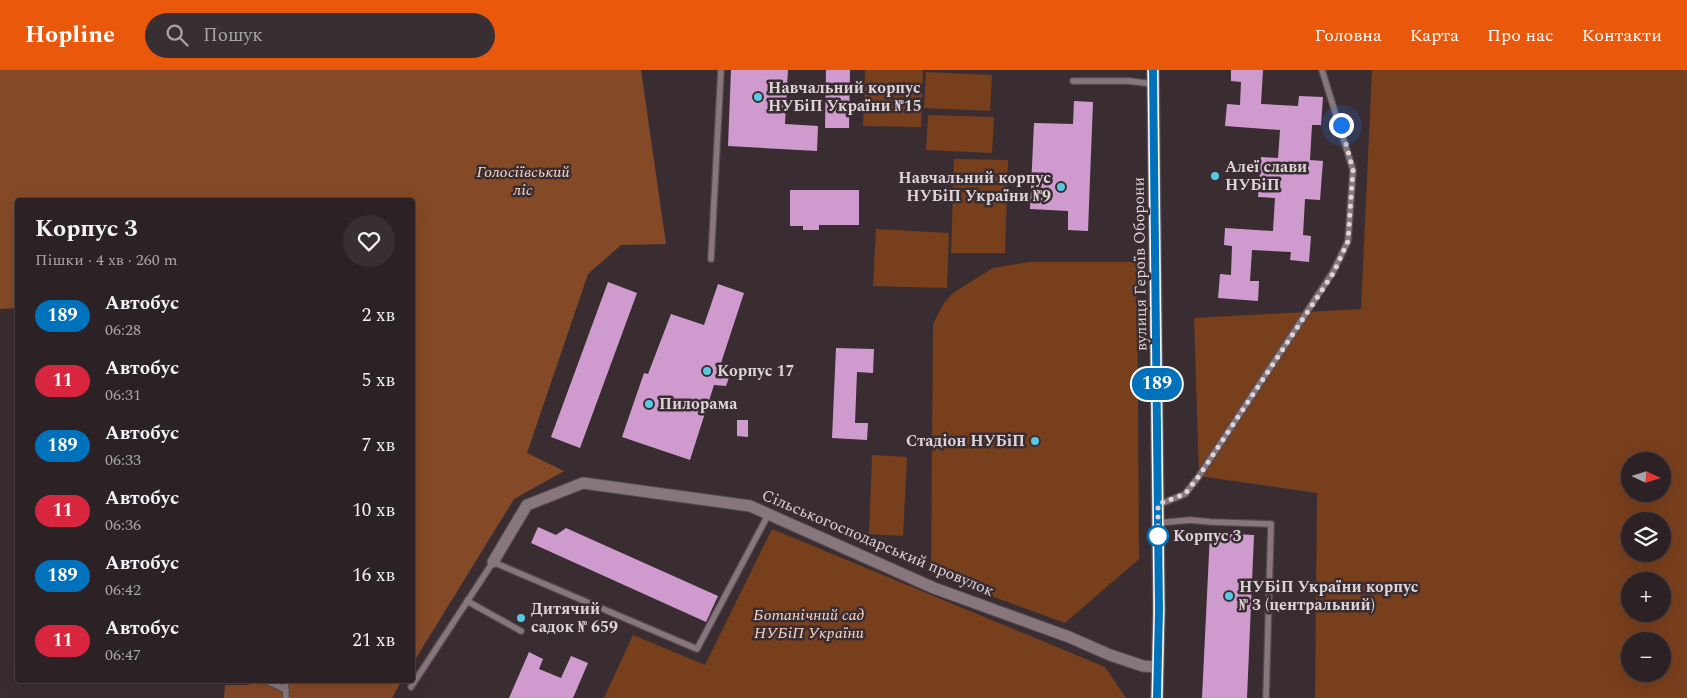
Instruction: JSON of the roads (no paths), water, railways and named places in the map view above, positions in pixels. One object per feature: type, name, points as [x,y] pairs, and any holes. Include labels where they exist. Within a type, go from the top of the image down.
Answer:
[{"type":"street","name":"вулиця Героїв Оборони","points":[[1153,70],[1158,504],[1157,698]]},
{"type":"street","name":"Сільськогосподарський провулок","points":[[493,562],[527,505],[583,483],[750,506],[934,588],[1069,637],[1110,655],[1143,666],[1158,667]]},
{"type":"lane","points":[[711,259],[721,70]]},
{"type":"lane","points":[[1158,504],[1185,494],[1199,476],[1334,272],[1348,241],[1353,170],[1322,70]]},
{"type":"lane","points":[[1073,81],[1129,81],[1153,84]]},
{"type":"lane","points":[[493,562],[697,650],[768,515]]},
{"type":"lane","points":[[1158,523],[1202,520],[1271,524],[1266,698]]},
{"type":"lane","name":"Сільськогосподарський провулок","points":[[415,679],[493,562]]},
{"type":"lane","points":[[466,602],[521,631]]},
{"type":"lane","points":[[271,683],[286,690]]},
{"type":"lane","points":[[285,683],[286,698]]},
{"type":"lane","name":"Сільськогосподарський провулок","points":[[410,687],[413,683]]},
{"type":"place","name":"Навчальний корпус НУБіП України №15","points":[[758,97]]},
{"type":"place","name":"Алеї слави НУБіП","points":[[1215,176]]},
{"type":"place","name":"Навчальний корпус НУБіП України №9","points":[[1061,187]]},
{"type":"place","name":"Корпус 17","points":[[707,371]]},
{"type":"place","name":"Пилорама","points":[[649,404]]},
{"type":"place","name":"Стадіон НУБіП","points":[[1035,441]]},
{"type":"place","name":"Корпус 3","points":[[1158,536]]},
{"type":"place","name":"НУБіП України корпус № 3 (центральний)","points":[[1229,596]]},
{"type":"place","name":"Дитячий садок № 659","points":[[521,618]]},
{"type":"park label","name":"Голосіївський ліс","points":[[523,181]]},
{"type":"park label","name":"Ботанічний сад НУБіП України","points":[[809,624]]}]
